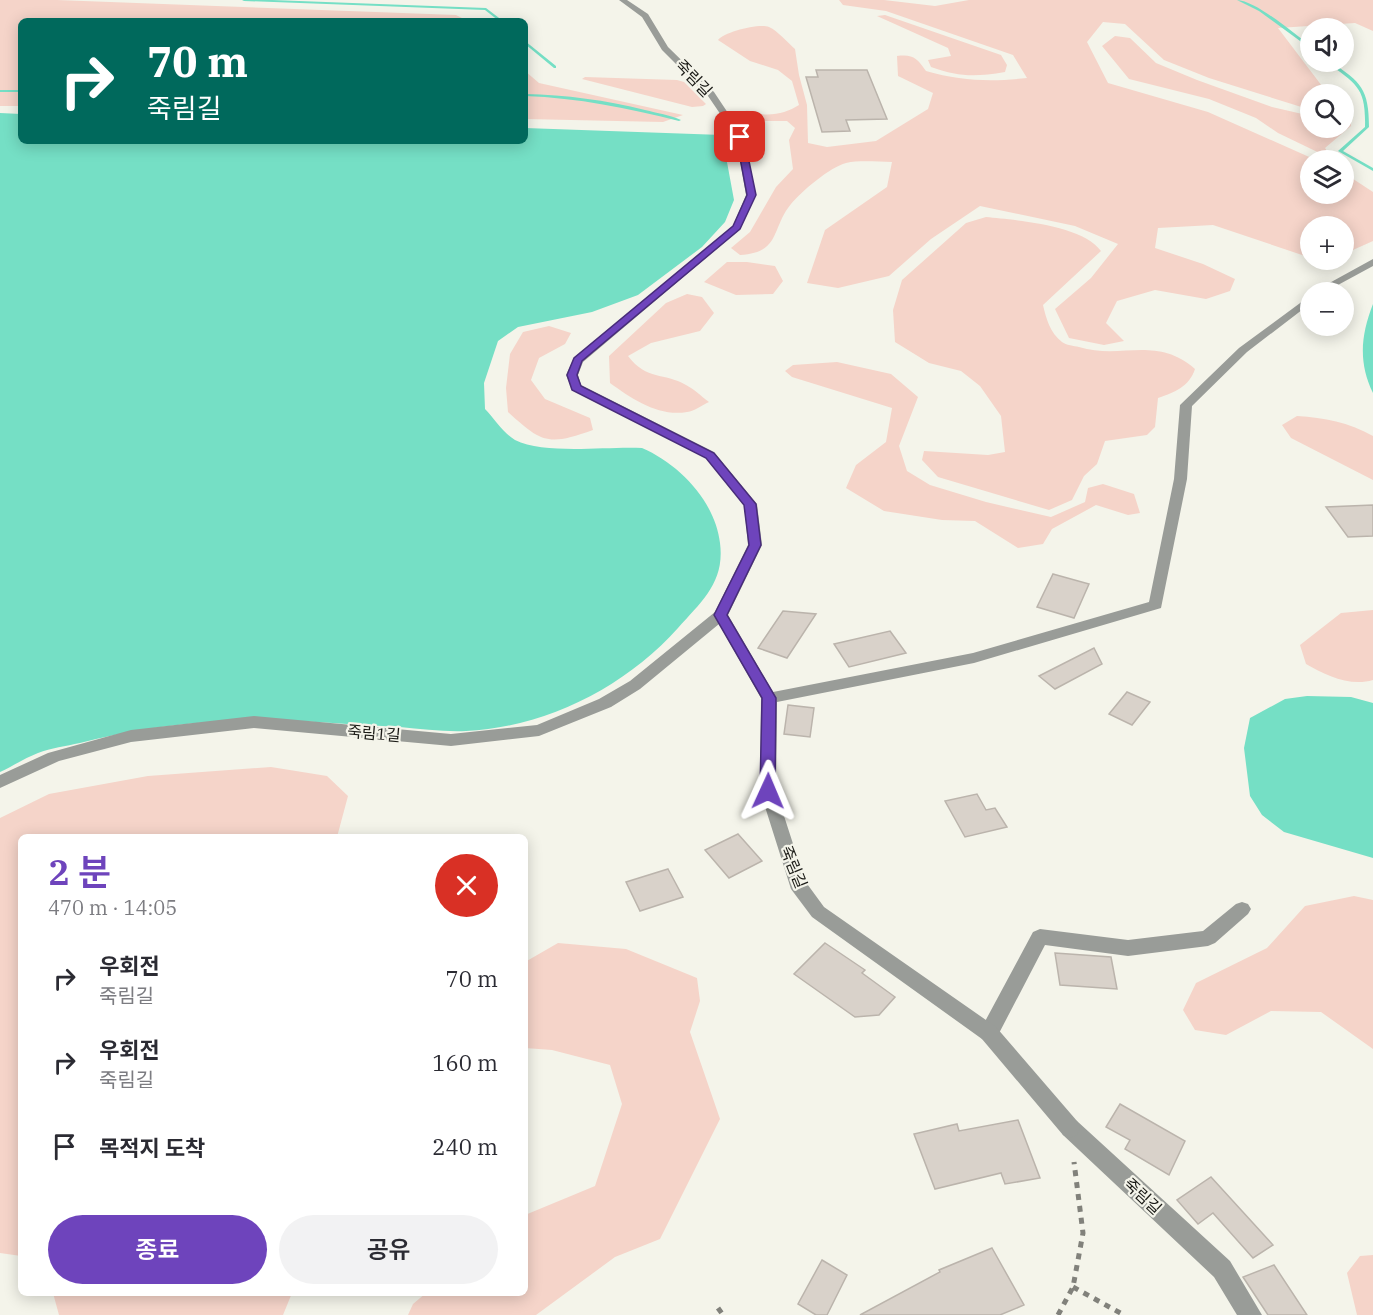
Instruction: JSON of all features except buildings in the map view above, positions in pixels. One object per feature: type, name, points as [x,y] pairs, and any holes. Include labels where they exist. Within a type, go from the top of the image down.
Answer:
[{"type":"street","name":"죽림길","points":[[622,0],[645,16],[665,48],[711,94],[740,137],[751,195],[737,227],[578,360],[572,375],[576,387],[710,455],[750,504],[755,545],[721,615]]},
{"type":"street","points":[[1336,282],[1373,262]]},
{"type":"street","points":[[721,615],[769,698],[974,658],[1156,605],[1174,511],[1186,428],[1186,405],[1243,350],[1300,306]]},
{"type":"street","name":"죽림1길","points":[[0,782],[54,757],[131,736],[254,722],[451,740],[539,730],[605,703],[635,685],[721,615]]},
{"type":"street","name":"죽림길","points":[[769,698],[768,791],[797,885],[818,912],[989,1033],[1070,1128],[1222,1269],[1250,1315]]},
{"type":"street","points":[[989,1033],[1040,937],[1128,948],[1208,938],[1242,909]]},
{"type":"path","points":[[1058,1315],[1073,1287],[1083,1233],[1070,1128]]},
{"type":"path","points":[[1073,1287],[1124,1315]]},
{"type":"path","points":[[718,1308],[723,1315]]},
{"type":"shaded area","points":[[0,0],[57,0],[456,15],[462,18],[18,18],[18,106],[0,106]]},
{"type":"shaded area","points":[[839,0],[884,0],[935,6],[969,0],[1373,0],[1373,31],[1354,23],[1354,18],[1300,18],[1300,27],[1278,28],[1300,57],[1300,72],[1311,72],[1320,84],[1300,84],[1300,107],[1209,78],[1164,60],[1125,24],[1103,22],[1087,42],[1108,83],[1208,112],[1300,153],[1300,204],[1354,204],[1354,180],[1373,192],[1373,241],[1354,250],[1354,216],[1300,216],[1300,254],[1213,225],[1158,228],[1155,248],[1203,264],[1235,279],[1230,291],[1206,299],[1155,290],[1117,301],[1106,323],[1124,341],[1104,345],[1069,338],[1055,309],[1091,278],[1118,244],[1075,226],[980,206],[931,239],[889,276],[838,288],[807,283],[825,230],[887,187],[892,162],[851,162],[832,169],[809,186],[791,204],[769,244],[762,250],[740,255],[731,248],[750,232],[776,187],[793,169],[789,140],[795,128],[787,121],[757,121],[742,112],[776,114],[799,105],[792,81],[778,70],[750,61],[718,40],[722,37],[742,29],[764,26],[776,31],[795,49],[807,105],[808,143],[827,147],[876,141],[928,109],[933,93],[898,76],[897,56],[911,56],[926,71],[951,77],[988,80],[1027,78],[1013,55],[886,11],[843,5]]},
{"type":"shaded area","points":[[885,15],[1001,55],[1007,65],[1005,72],[967,75],[931,67],[928,60],[951,56],[948,48],[877,16]]},
{"type":"shaded area","points":[[1115,36],[1130,38],[1156,63],[1272,107],[1300,113],[1300,138],[1337,138],[1325,148],[1326,150],[1313,150],[1278,133],[1256,118],[1209,99],[1129,79],[1102,46]]},
{"type":"shaded area","points":[[528,74],[539,83],[683,115],[663,122],[528,119]]},
{"type":"shaded area","points":[[585,77],[677,80],[684,82],[706,104],[692,107],[582,79]]},
{"type":"shaded area","points":[[0,113],[18,114],[18,144],[528,144],[528,128],[722,135],[734,200],[725,222],[702,247],[638,295],[592,312],[518,327],[498,341],[484,383],[485,409],[515,440],[528,445],[559,449],[642,448],[682,474],[703,499],[717,528],[721,557],[719,569],[703,600],[657,649],[609,685],[582,700],[526,722],[496,728],[458,731],[282,721],[194,723],[128,732],[53,748],[33,755],[0,772]]},
{"type":"shaded area","points":[[986,217],[1031,222],[1065,230],[1092,242],[1101,251],[1043,305],[1052,330],[1062,342],[1094,350],[1138,350],[1166,353],[1181,359],[1195,369],[1185,385],[1158,398],[1155,427],[1147,435],[1105,441],[1097,464],[1084,476],[1072,500],[1049,510],[938,477],[922,460],[924,451],[988,455],[1005,452],[1001,416],[980,386],[961,371],[929,363],[895,342],[893,310],[902,280],[966,223]]},
{"type":"shaded area","points":[[727,262],[775,266],[783,281],[773,294],[736,295],[704,282]]},
{"type":"shaded area","points":[[687,294],[702,297],[714,313],[700,331],[651,343],[628,356],[635,364],[649,373],[678,381],[692,388],[709,402],[690,411],[666,412],[637,401],[610,383],[609,356],[666,303]]},
{"type":"shaded area","points":[[1373,304],[1373,393],[1365,370],[1363,348]]},
{"type":"shaded area","points":[[549,326],[571,333],[565,344],[539,358],[531,380],[545,399],[590,418],[593,430],[555,440],[538,436],[508,412],[506,388],[510,354],[523,332]]},
{"type":"shaded area","points":[[837,362],[891,374],[918,397],[899,446],[907,471],[930,485],[986,502],[1051,517],[1085,502],[1088,488],[1103,484],[1134,494],[1140,513],[1128,515],[1096,505],[1052,529],[1043,544],[1018,548],[975,521],[942,520],[884,511],[846,488],[856,465],[886,442],[892,408],[792,377],[785,371],[793,365]]},
{"type":"shaded area","points":[[1297,416],[1355,427],[1373,436],[1373,480],[1291,438],[1282,425]]},
{"type":"shaded area","points":[[1373,610],[1373,680],[1347,681],[1329,676],[1306,664],[1300,645],[1341,613]]},
{"type":"shaded area","points":[[1307,696],[1351,697],[1373,703],[1373,858],[1284,832],[1262,815],[1250,796],[1244,748],[1250,718],[1285,699]]},
{"type":"shaded area","points":[[271,767],[327,776],[348,796],[338,834],[18,834],[18,1256],[0,1253],[0,818],[49,794],[148,776]]},
{"type":"shaded area","points":[[1354,896],[1373,900],[1373,1049],[1321,1012],[1271,1011],[1226,1035],[1195,1030],[1183,1010],[1196,983],[1267,948],[1305,906]]},
{"type":"shaded area","points":[[558,943],[626,949],[697,978],[700,1001],[690,1032],[720,1119],[660,1239],[615,1257],[536,1315],[408,1315],[413,1304],[422,1296],[528,1296],[528,1214],[595,1186],[622,1104],[610,1065],[552,1050],[528,1048],[528,960]]},
{"type":"shaded area","points":[[1373,1255],[1373,1315],[1357,1315],[1347,1273],[1360,1256]]},
{"type":"shaded area","points":[[54,1296],[291,1296],[283,1315],[59,1315]]},
{"type":"waterway","points":[[244,0],[486,9],[497,18]]},
{"type":"waterway","points":[[1239,0],[1260,10],[1300,40]]},
{"type":"waterway","points":[[528,44],[555,67]]},
{"type":"waterway","points":[[1344,72],[1355,81],[1364,94],[1367,127],[1340,151],[1373,170]]},
{"type":"waterway","points":[[0,91],[18,91]]},
{"type":"waterway","points":[[528,95],[603,102],[679,120]]},
{"type":"route","points":[[740,137],[751,195],[737,227],[578,360],[572,375],[576,387],[710,455],[750,504],[755,545],[721,615],[769,698],[768,791]]}]
